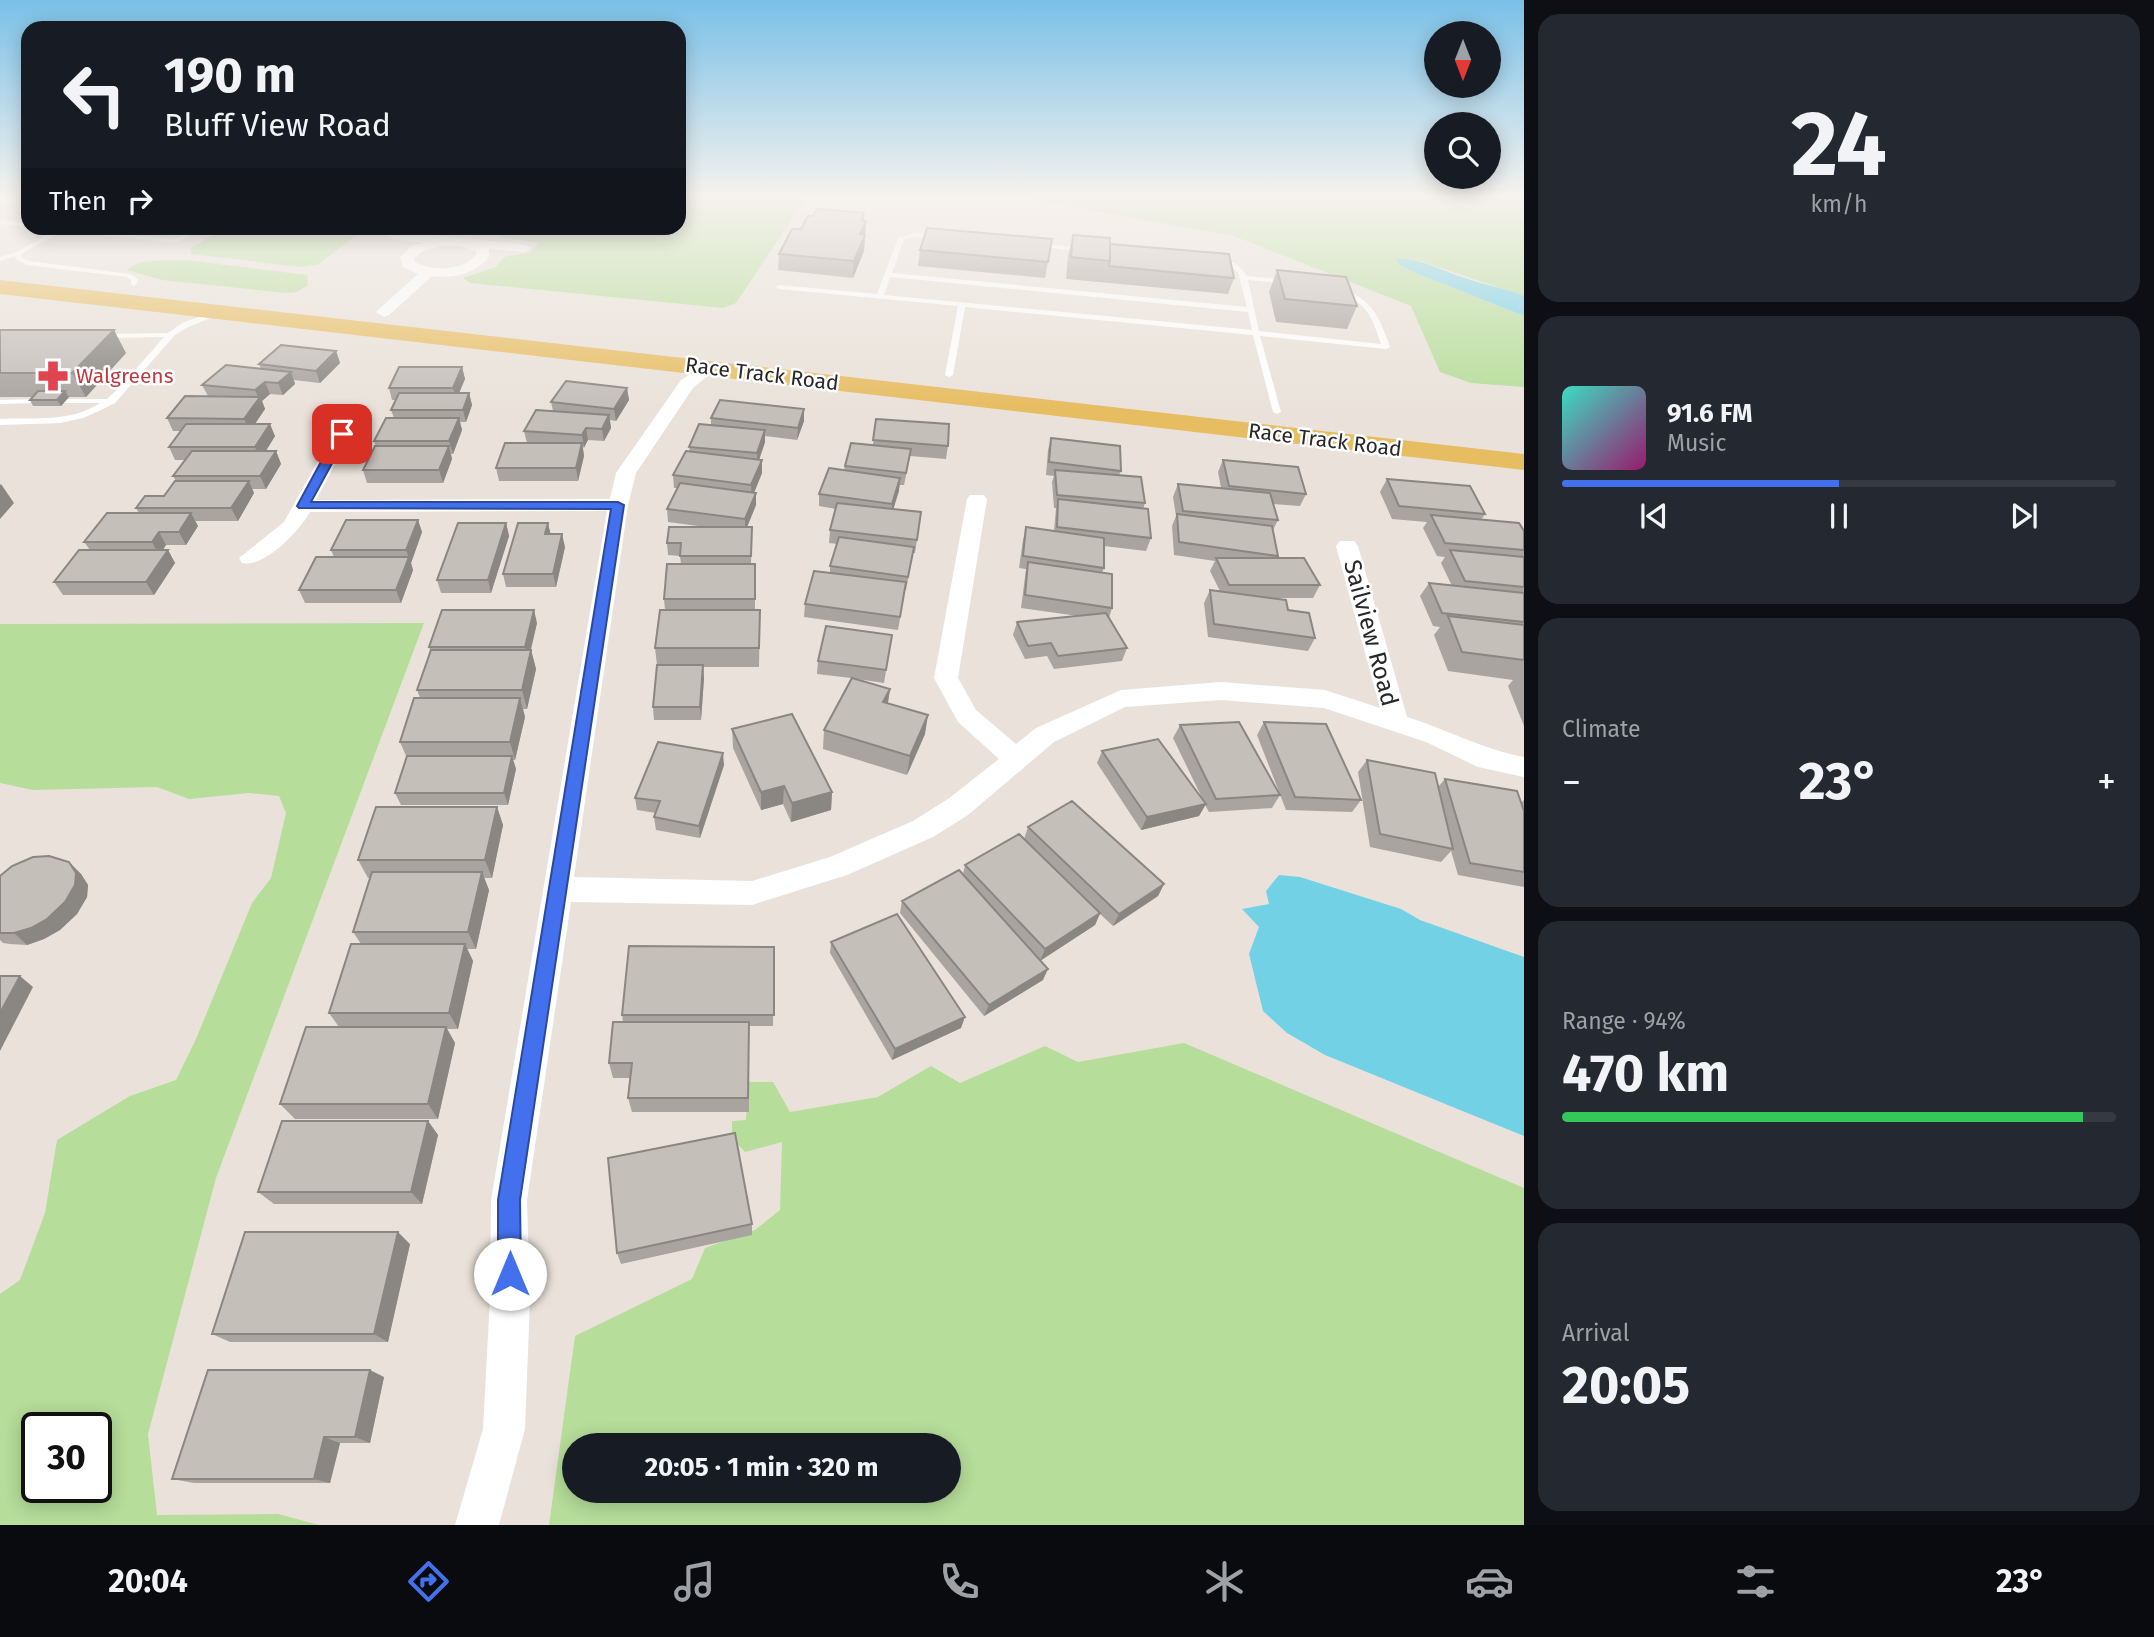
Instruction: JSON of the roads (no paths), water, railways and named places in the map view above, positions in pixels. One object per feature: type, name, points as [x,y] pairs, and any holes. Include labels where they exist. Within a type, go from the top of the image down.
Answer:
[{"type":"main road","name":"Race Track Road","points":[[0,269],[949,375],[1524,462]]},
{"type":"main road","name":"Race Track Road","points":[[0,287],[183,316],[223,312],[709,368],[1280,423],[1524,439]]},
{"type":"main road","points":[[366,329],[384,312]]},
{"type":"street","points":[[413,266],[428,272],[469,266]]},
{"type":"street","points":[[384,312],[428,272]]},
{"type":"street","points":[[477,1525],[504,1429],[510,1299],[509,1200],[618,505],[626,473],[687,384],[709,368]]},
{"type":"street","points":[[250,558],[292,526],[342,434],[328,411]]},
{"type":"street","points":[[977,499],[946,678],[967,716],[1016,759]]},
{"type":"street","points":[[303,506],[618,505]]},
{"type":"street","name":"Sailview Road","points":[[1347,546],[1395,721]]},
{"type":"street","points":[[558,889],[752,893],[837,867],[923,829],[958,807],[1045,735],[1121,699],[1222,691],[1325,699],[1434,734],[1487,760],[1524,767]]},
{"type":"lane","points":[[47,266],[128,275],[135,279],[134,284]]},
{"type":"lane","points":[[880,296],[891,266]]},
{"type":"lane","points":[[1236,266],[1244,278],[1280,423]]},
{"type":"lane","points":[[888,275],[1251,310]]},
{"type":"lane","points":[[1244,278],[1296,283]]},
{"type":"lane","points":[[779,287],[1386,347],[1372,308],[1367,302],[1335,287]]},
{"type":"lane","points":[[1046,312],[1048,291]]},
{"type":"lane","points":[[949,375],[962,304]]},
{"type":"lane","points":[[0,422],[80,417],[112,401],[183,316]]},
{"type":"lane","points":[[91,336],[169,335]]},
{"type":"lane","points":[[64,402],[112,401]]},
{"type":"lane","points":[[0,402],[37,402]]},
{"type":"water","points":[[1401,266],[1432,266],[1524,296],[1524,316]]},
{"type":"water","points":[[1279,875],[1300,877],[1401,909],[1420,920],[1524,957],[1524,1136],[1325,1055],[1287,1033],[1263,1011],[1249,954],[1259,927],[1242,909],[1269,904],[1266,891]]},
{"type":"place","name":"Walgreens","points":[[53,376]]}]
